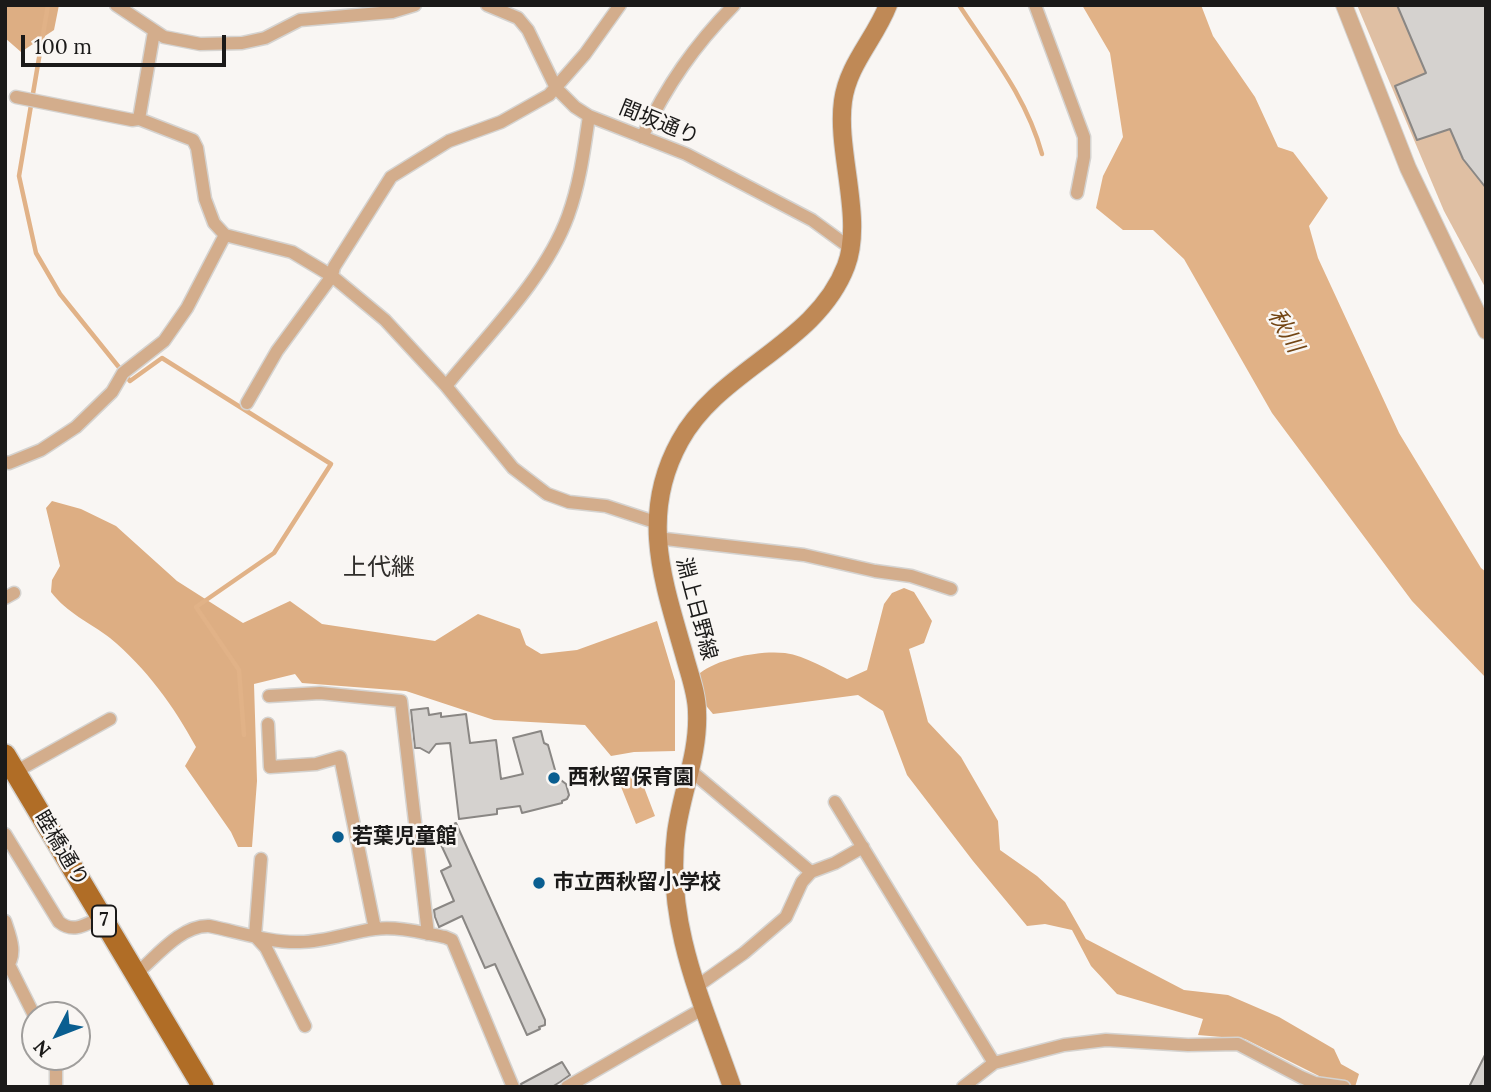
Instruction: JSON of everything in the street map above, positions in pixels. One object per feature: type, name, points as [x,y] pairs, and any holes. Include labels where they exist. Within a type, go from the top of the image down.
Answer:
[{"type":"main road","name":"淵上日野線","points":[[732,1087],[681,939],[674,891],[676,835],[697,738],[698,710],[661,572],[657,531],[665,477],[680,440],[717,397],[820,309],[842,275],[847,262],[851,228],[842,122],[843,100],[851,71],[882,21],[888,5]]},
{"type":"main road","name":"睦橋通り","points":[[10,764],[203,1087]]},
{"type":"street","points":[[116,5],[154,32],[173,40],[200,44],[242,43],[265,38],[300,20],[392,12],[415,5]]},
{"type":"street","name":"間坂通り","points":[[487,5],[518,18],[528,30],[556,88],[575,107],[589,116],[686,154],[782,203],[812,220],[849,247]]},
{"type":"street","points":[[247,403],[277,351],[332,276],[334,267],[391,177],[449,141],[501,122],[556,88],[585,54],[620,5]]},
{"type":"street","points":[[642,136],[674,75],[701,39],[734,5]]},
{"type":"street","points":[[1035,5],[1084,137],[1084,157],[1077,193]]},
{"type":"street","points":[[1344,5],[1408,168],[1486,331]]},
{"type":"street","points":[[139,119],[154,32]]},
{"type":"street","points":[[25,99],[132,120],[139,119],[188,137],[195,143],[205,200],[215,223],[225,235],[292,253],[332,276],[385,320],[446,386],[513,468],[547,494],[569,502],[606,506],[657,531],[911,576],[951,589]]},
{"type":"street","points":[[446,386],[521,296],[559,238],[582,168],[589,116]]},
{"type":"street","points":[[5,462],[9,463],[41,450],[76,427],[112,392],[124,373],[164,341],[187,308],[225,235]]},
{"type":"street","points":[[269,696],[320,693],[401,701],[428,934]]},
{"type":"street","points":[[10,764],[110,719]]},
{"type":"street","points":[[268,724],[270,767],[316,764],[341,757],[375,929]]},
{"type":"street","points":[[691,771],[811,872]]},
{"type":"street","points":[[835,802],[993,1063]]},
{"type":"street","points":[[5,834],[59,922],[67,928],[76,929],[102,917]]},
{"type":"street","points":[[696,987],[744,953],[786,917],[802,882],[811,872],[835,863],[863,847]]},
{"type":"street","points":[[261,859],[255,936],[266,948],[305,1026]]},
{"type":"street","points":[[5,921],[13,947],[7,966],[26,1001]]},
{"type":"street","points":[[136,974],[170,943],[199,925],[277,941],[301,943],[375,929],[397,929],[452,940],[513,1087]]},
{"type":"street","points":[[567,1087],[704,1008]]},
{"type":"street","points":[[963,1087],[993,1063],[1065,1045],[1106,1041],[1188,1045],[1238,1044],[1313,1085],[1344,1087]]},
{"type":"shaded area","points":[[5,5],[59,5],[54,30],[21,52],[5,38]]},
{"type":"shaded area","points":[[1357,5],[1486,5],[1486,289],[1444,211]]},
{"type":"shaded area","points":[[52,501],[81,509],[116,526],[177,581],[243,623],[290,601],[322,624],[435,641],[478,614],[520,629],[526,645],[541,654],[577,650],[657,621],[675,681],[675,751],[634,752],[611,756],[585,725],[494,720],[406,691],[302,683],[295,674],[254,684],[257,781],[252,847],[238,847],[231,832],[185,766],[196,747],[168,702],[123,650],[71,612],[51,592],[52,580],[60,566],[46,508]]},
{"type":"shaded area","points":[[904,588],[914,592],[932,621],[924,643],[909,649],[928,722],[961,757],[998,821],[1000,850],[1037,876],[1065,902],[1086,939],[1184,990],[1228,995],[1279,1017],[1334,1049],[1341,1064],[1359,1074],[1355,1087],[1316,1087],[1321,1077],[1245,1039],[1198,1035],[1203,1019],[1117,994],[1091,966],[1072,930],[1045,924],[1027,926],[907,775],[883,711],[858,695],[713,714],[703,702],[700,673],[718,663],[741,656],[785,653],[809,660],[847,679],[867,670],[884,604],[892,593]]},
{"type":"water","name":"秋川","points":[[1082,5],[1201,5],[1213,36],[1255,97],[1278,147],[1293,152],[1328,198],[1309,226],[1318,258],[1399,433],[1481,568],[1486,572],[1486,678],[1412,601],[1272,413],[1184,259],[1153,230],[1123,230],[1096,208],[1103,176],[1123,137],[1110,53]]},
{"type":"water","points":[[637,769],[655,816],[636,824],[617,777]]},
{"type":"building","points":[[1397,5],[1486,5],[1486,188],[1463,159],[1450,129],[1417,140],[1395,86],[1426,73]]},
{"type":"building","points":[[428,708],[429,715],[441,713],[441,717],[466,714],[470,743],[496,740],[501,779],[523,774],[513,738],[541,731],[557,777],[566,784],[569,795],[567,799],[562,803],[522,813],[520,806],[497,809],[497,814],[459,819],[450,743],[436,744],[429,753],[415,748],[411,710]]},
{"type":"building","points":[[456,823],[545,1020],[545,1025],[527,1035],[495,964],[485,968],[462,916],[439,927],[435,917],[434,910],[454,901],[441,871],[451,866],[435,832]]},
{"type":"building","points":[[1486,1053],[1486,1087],[1469,1087]]},
{"type":"building","points":[[562,1062],[570,1075],[552,1087],[522,1087],[521,1084]]},
{"type":"waterway","points":[[48,5],[19,176],[36,253],[60,294],[130,381],[162,358],[331,464],[274,553],[196,607],[239,670],[244,735]]},
{"type":"waterway","points":[[959,5],[1017,94],[1042,154]]},
{"type":"place","name":"西秋留保育園","points":[[554,778]]},
{"type":"place","name":"若葉児童館","points":[[338,837]]},
{"type":"place","name":"市立西秋留小学校","points":[[539,883]]},
{"type":"district","name":"上代継","points":[[379,568]]}]
